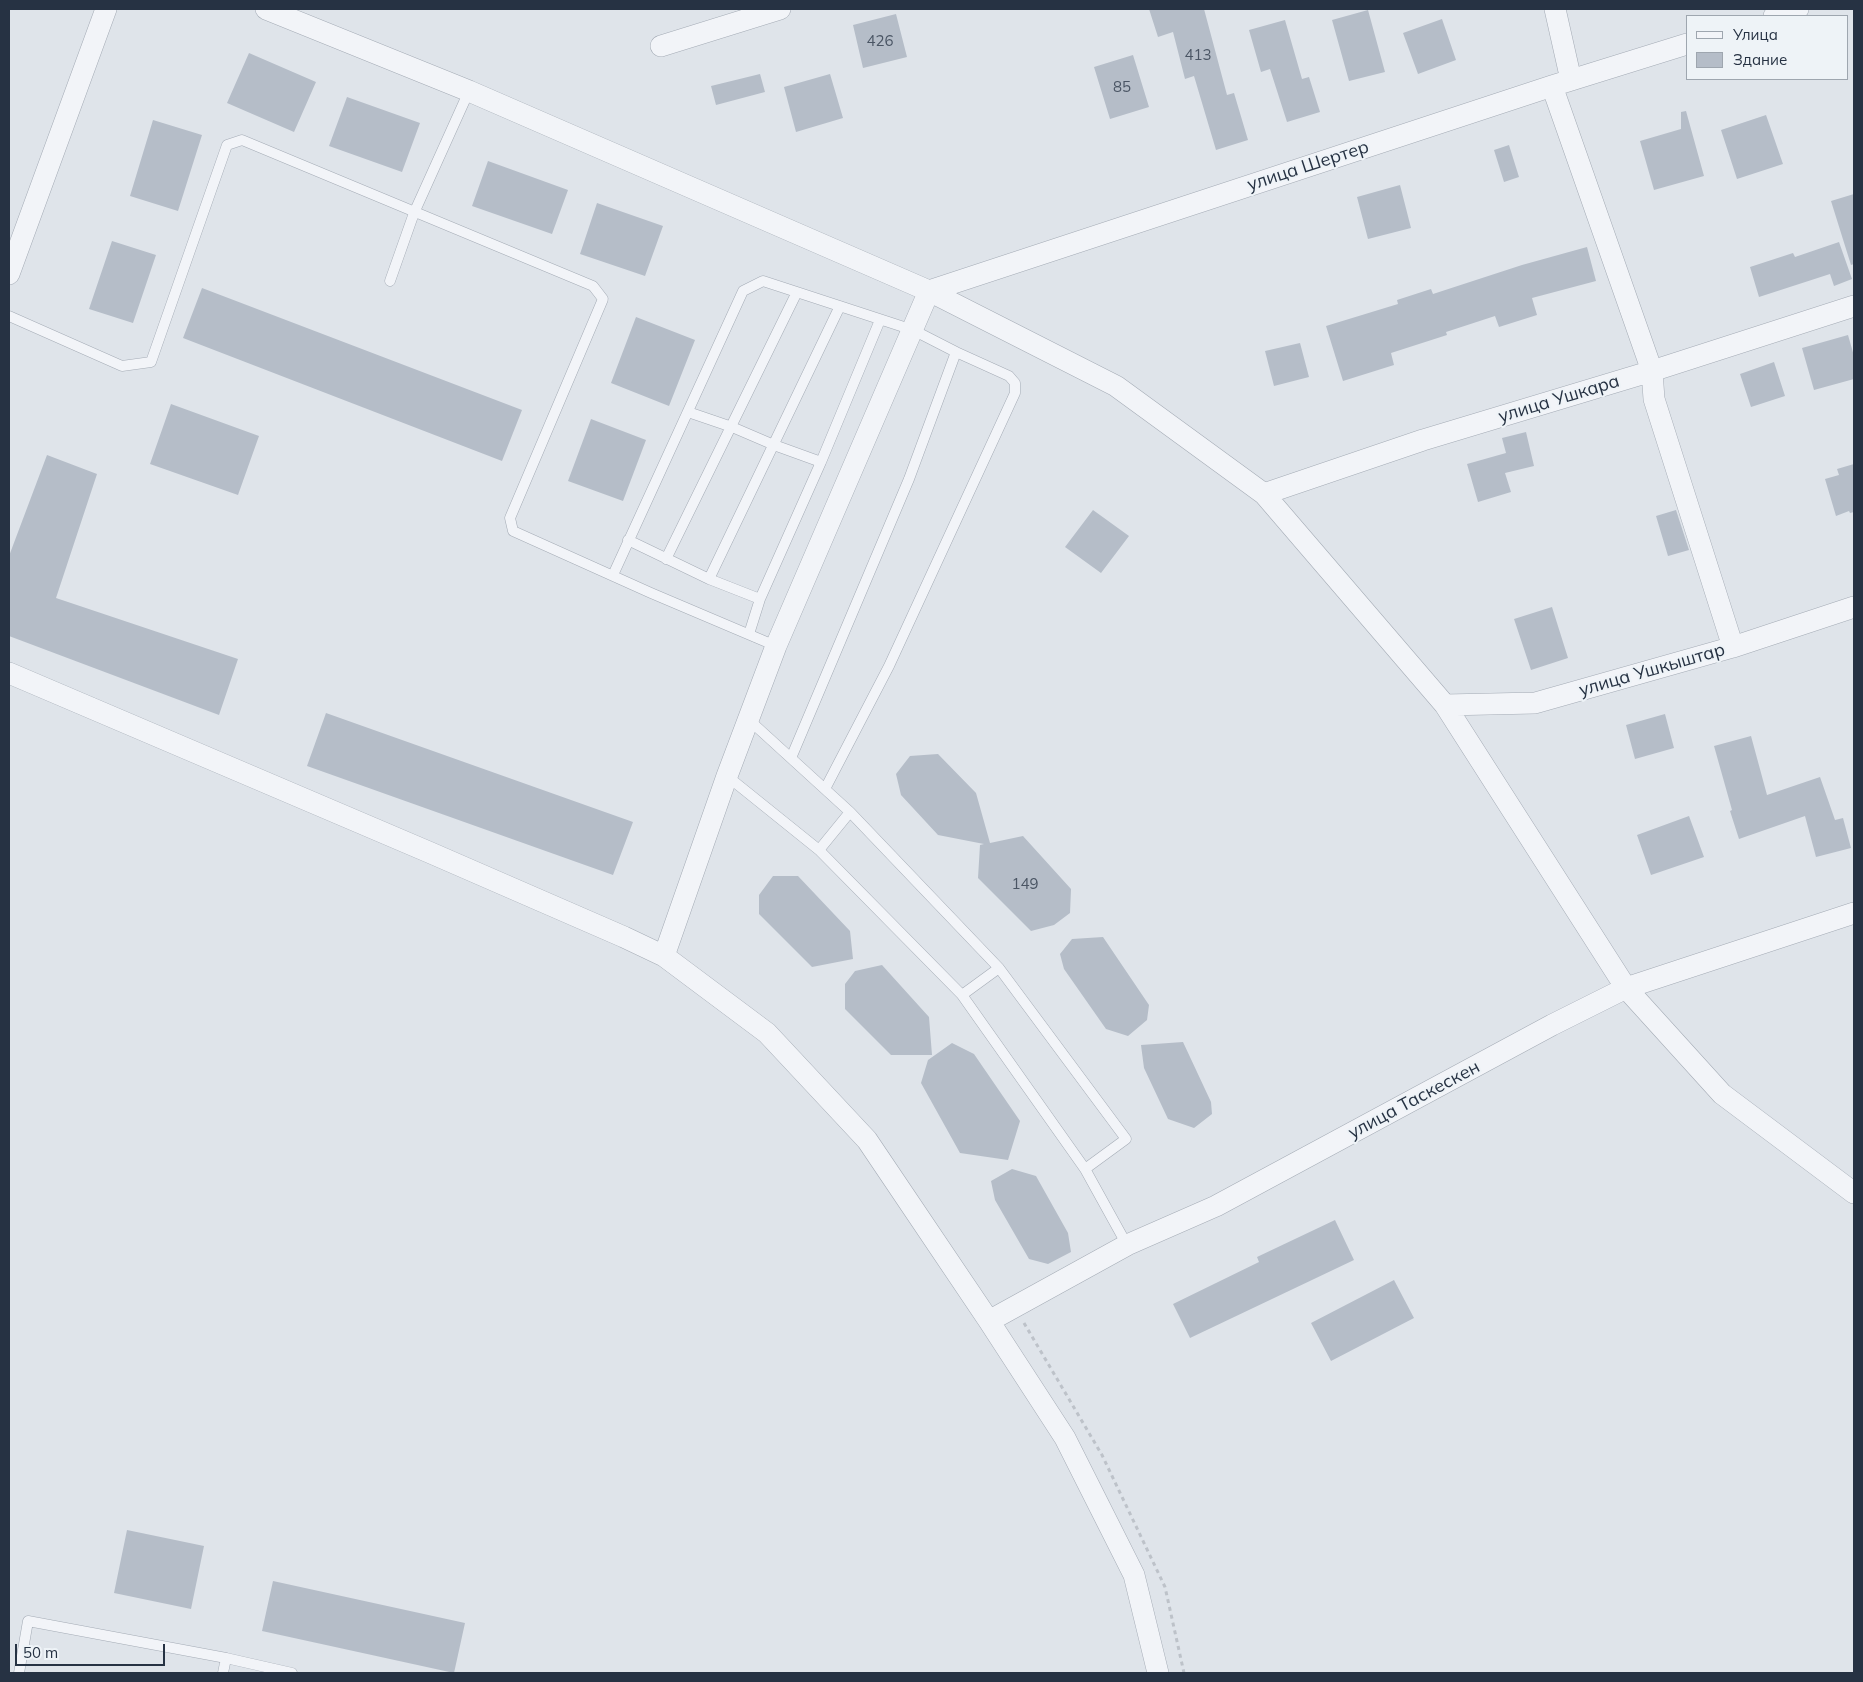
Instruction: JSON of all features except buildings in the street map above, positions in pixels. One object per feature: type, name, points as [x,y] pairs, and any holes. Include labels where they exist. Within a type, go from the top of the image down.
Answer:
[{"type":"street","points":[[9,274],[106,9]]},
{"type":"street","points":[[266,9],[469,90],[929,291],[1116,386],[1264,494],[1446,705],[1626,988],[1722,1094],[1854,1193]]},
{"type":"street","points":[[661,46],[780,9]]},
{"type":"street","points":[[1555,9],[1562,83],[1652,371],[1654,399],[1732,647]]},
{"type":"street","points":[[1777,15],[1798,9]]},
{"type":"street","name":"улица Шертер","points":[[929,291],[1562,83],[1686,44]]},
{"type":"street","points":[[664,956],[727,776],[776,646],[929,291]]},
{"type":"street","name":"улица Ушкара","points":[[1264,494],[1423,440],[1652,371],[1854,306]]},
{"type":"street","name":"улица Ушкыштар","points":[[1446,705],[1535,703],[1732,647],[1854,608]]},
{"type":"street","points":[[9,673],[624,937],[664,956],[767,1033],[867,1140],[1065,1438],[1134,1576],[1158,1673]]},
{"type":"street","name":"улица Таскескен","points":[[989,1321],[1127,1246],[1216,1206],[1552,1025],[1626,988],[1854,913]]},
{"type":"lane","points":[[390,281],[414,213],[469,90]]},
{"type":"lane","points":[[9,316],[122,366],[151,362],[227,145],[242,140],[414,213],[594,286],[603,299],[510,518],[513,531],[613,575],[651,594],[776,646]]},
{"type":"lane","points":[[613,575],[743,291],[763,282],[797,292],[913,330],[1009,376],[1015,383],[1015,392],[889,666],[825,789]]},
{"type":"lane","points":[[666,559],[797,292]]},
{"type":"lane","points":[[709,579],[840,306]]},
{"type":"lane","points":[[749,634],[760,600],[821,462],[880,320]]},
{"type":"lane","points":[[791,758],[909,479],[956,352]]},
{"type":"lane","points":[[688,412],[821,462]]},
{"type":"lane","points":[[628,540],[709,579],[760,600]]},
{"type":"lane","points":[[748,719],[850,812],[999,968],[1126,1139],[1085,1169]]},
{"type":"lane","points":[[727,776],[819,850],[962,996],[1085,1169],[1127,1246]]},
{"type":"lane","points":[[819,850],[850,812]]},
{"type":"lane","points":[[962,996],[999,968]]},
{"type":"lane","points":[[19,1673],[28,1620],[226,1658],[292,1673]]},
{"type":"lane","points":[[223,1673],[226,1658]]}]
